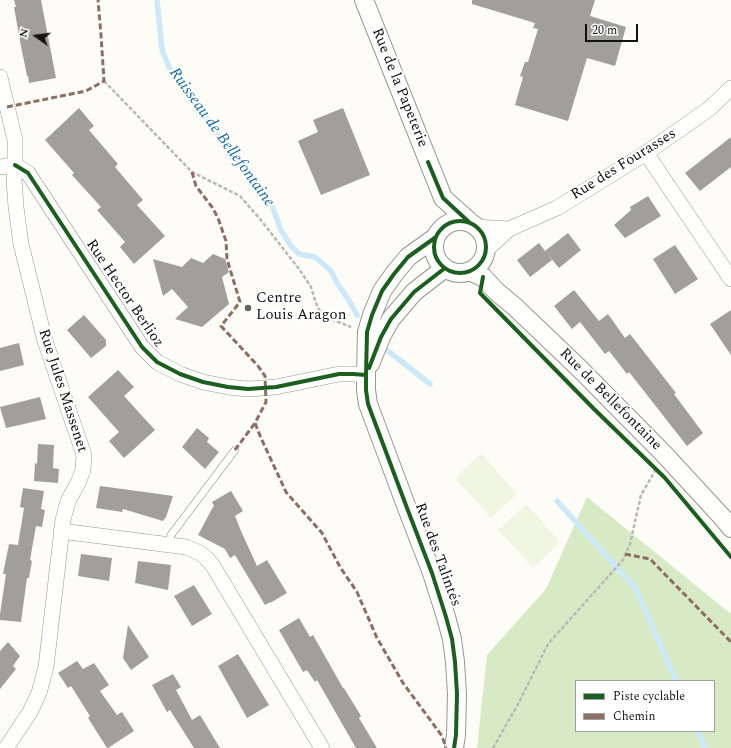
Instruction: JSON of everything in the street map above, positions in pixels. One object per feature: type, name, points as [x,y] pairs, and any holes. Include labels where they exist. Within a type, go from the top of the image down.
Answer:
[{"type":"street","name":"Rue de la Papeterie","points":[[364,0],[443,198],[473,225]]},
{"type":"street","points":[[0,77],[15,140],[16,165],[0,167]]},
{"type":"street","name":"Rue des Fourasses","points":[[509,229],[557,208],[646,153],[710,109],[731,88]]},
{"type":"street","points":[[646,153],[731,279]]},
{"type":"street","name":"Rue Hector Berlioz","points":[[16,165],[28,172],[142,347],[157,362],[180,374],[203,382],[248,389],[276,387],[339,374],[366,375]]},
{"type":"street","name":"Rue Jules Massenet","points":[[6,748],[30,712],[41,686],[46,666],[63,520],[68,501],[83,470],[84,455],[45,341],[21,244],[14,180],[16,165]]},
{"type":"street","name":"Rue de la Papeterie","points":[[438,233],[443,198]]},
{"type":"street","points":[[473,225],[484,238],[485,244],[484,254],[476,274],[452,271],[444,268],[435,254],[434,245],[438,233],[447,224],[455,221],[463,221],[473,225],[509,229]]},
{"type":"street","points":[[484,254],[509,229]]},
{"type":"street","name":"Rue des Talintés","points":[[438,233],[408,257],[382,291],[367,332],[366,390],[368,404],[432,573],[452,639],[457,694],[456,735],[454,748]]},
{"type":"street","name":"Rue des Talintés","points":[[366,375],[381,337],[391,319],[414,292],[444,268]]},
{"type":"street","name":"Rue de Bellefontaine","points":[[476,274],[514,306],[612,401],[664,454],[731,528]]},
{"type":"street","points":[[61,531],[186,547],[194,550],[207,559],[213,566],[322,748]]},
{"type":"lane","points":[[168,544],[171,535],[234,450]]},
{"type":"path","points":[[104,81],[192,172],[240,196],[299,269],[311,287],[318,308],[322,314],[352,328]]},
{"type":"path","points":[[493,748],[517,706],[548,644],[623,560],[630,544],[641,494],[656,469]]},
{"type":"green space","points":[[481,453],[517,494],[491,518],[455,478]]},
{"type":"green space","points":[[587,497],[731,614],[731,748],[477,748],[487,655],[546,589]]},
{"type":"green space","points":[[526,504],[560,542],[533,568],[498,530]]},
{"type":"building","points":[[14,0],[41,0],[56,78],[29,83],[20,41]]},
{"type":"building","points":[[472,0],[595,0],[590,16],[626,27],[615,66],[587,58],[568,121],[515,105],[523,77],[520,76],[525,62],[528,62],[538,29],[533,28],[535,23],[472,4]]},
{"type":"building","points":[[79,108],[94,126],[89,130],[118,164],[115,167],[143,200],[137,205],[165,236],[134,264],[120,247],[125,242],[97,210],[101,207],[72,175],[74,173],[45,140]]},
{"type":"building","points":[[343,108],[370,175],[321,195],[298,141],[318,132],[313,120]]},
{"type":"building","points":[[731,137],[731,167],[700,191],[685,173]]},
{"type":"building","points":[[648,196],[661,216],[625,238],[614,225],[631,210],[630,207]]},
{"type":"building","points":[[568,233],[581,250],[559,268],[545,251]]},
{"type":"building","points":[[539,243],[552,260],[530,277],[517,260]]},
{"type":"building","points":[[675,245],[698,279],[675,294],[653,259]]},
{"type":"building","points":[[213,254],[225,259],[229,272],[222,277],[229,304],[202,327],[175,319],[188,307],[172,289],[163,296],[153,259],[182,267],[191,258],[203,263]]},
{"type":"building","points":[[574,290],[599,321],[608,314],[625,338],[630,334],[676,393],[674,394],[703,433],[687,446],[629,372],[627,374],[609,351],[605,354],[580,322],[572,329],[554,306]]},
{"type":"building","points":[[731,310],[731,355],[710,324]]},
{"type":"building","points":[[84,315],[106,340],[106,346],[91,358],[67,330]]},
{"type":"building","points":[[19,343],[24,365],[0,371],[0,348]]},
{"type":"building","points":[[118,370],[134,387],[124,396],[155,430],[124,458],[109,441],[119,432],[88,397]]},
{"type":"building","points":[[40,397],[46,419],[6,428],[0,407]]},
{"type":"building","points":[[197,428],[209,438],[207,442],[219,452],[205,469],[182,447]]},
{"type":"building","points":[[38,444],[54,445],[53,468],[59,469],[58,483],[34,481]]},
{"type":"building","points":[[100,486],[173,496],[166,517],[163,521],[123,509],[122,512],[96,508]]},
{"type":"building","points":[[23,488],[44,491],[41,509],[45,510],[42,527],[36,526],[30,560],[32,561],[29,578],[27,578],[21,622],[0,620],[0,614],[6,574],[3,574],[9,544],[18,545],[24,508],[20,507]]},
{"type":"building","points":[[231,491],[243,511],[235,516],[257,566],[267,560],[287,593],[265,605],[235,555],[230,558],[225,549],[198,535],[214,506],[212,502]]},
{"type":"building","points":[[81,554],[112,558],[109,581],[78,576]]},
{"type":"building","points":[[138,561],[171,565],[168,590],[135,583]]},
{"type":"building","points":[[194,585],[212,614],[192,626],[174,596]]},
{"type":"building","points":[[299,618],[310,637],[313,635],[343,688],[361,716],[359,718],[377,748],[356,748],[317,680],[315,682],[307,670],[303,672],[279,630]]},
{"type":"building","points":[[128,625],[149,657],[131,670],[123,658]]},
{"type":"building","points":[[8,642],[20,656],[13,666],[16,669],[0,689],[0,651]]},
{"type":"building","points":[[238,654],[269,705],[247,718],[218,666]]},
{"type":"building","points":[[77,661],[83,669],[94,663],[109,685],[100,691],[117,715],[122,712],[134,731],[108,748],[88,718],[90,716],[71,686],[68,688],[58,673]]},
{"type":"building","points":[[173,674],[181,687],[176,690],[192,720],[200,715],[220,748],[194,748],[170,710],[167,712],[152,685]]},
{"type":"waterway","name":"Ruisseau de Bellefontaine","points":[[157,0],[162,50],[172,74],[214,128],[231,157],[247,170],[273,208],[281,230],[291,246],[299,254],[315,257],[331,271],[357,315]]},
{"type":"waterway","name":"Ruisseau de Bellefontaine","points":[[382,346],[430,384]]},
{"type":"waterway","name":"Ruisseau de Bellefontaine","points":[[557,501],[636,589],[676,680]]},
{"type":"waterway","name":"Ruisseau de Bellefontaine","points":[[698,732],[705,748]]},
{"type":"marked path","points":[[7,107],[86,91],[104,81],[98,0]]},
{"type":"marked path","points":[[192,172],[196,186],[212,207],[218,218],[226,241],[227,259],[240,302],[221,326],[258,366],[265,376],[266,402],[255,423],[261,438],[286,492],[322,533],[340,567],[357,592],[377,638],[403,683],[442,736],[446,748]]},
{"type":"marked path","points":[[235,450],[255,423]]},
{"type":"marked path","points":[[625,554],[650,559],[731,642]]},
{"type":"cycle path","points":[[428,162],[443,198],[470,223]]},
{"type":"cycle path","points":[[15,165],[28,173],[142,347],[157,362],[180,374],[203,382],[248,389],[276,387],[339,374],[366,375]]},
{"type":"cycle path","points":[[460,221],[470,223],[478,229],[484,237],[486,247],[484,257],[478,265],[470,271],[460,273],[450,271],[442,265],[436,257],[434,247],[436,237],[442,229],[450,223],[460,221]]},
{"type":"cycle path","points":[[436,237],[408,257],[382,291],[367,332],[366,390],[368,404],[432,573],[452,639],[457,694],[456,735],[454,748]]},
{"type":"cycle path","points":[[369,368],[381,337],[391,319],[414,292],[445,268]]},
{"type":"cycle path","points":[[483,277],[480,293],[594,409],[665,478],[731,557]]},
{"type":"place","name":"Centre Louis Aragon","points":[[248,308]]}]
